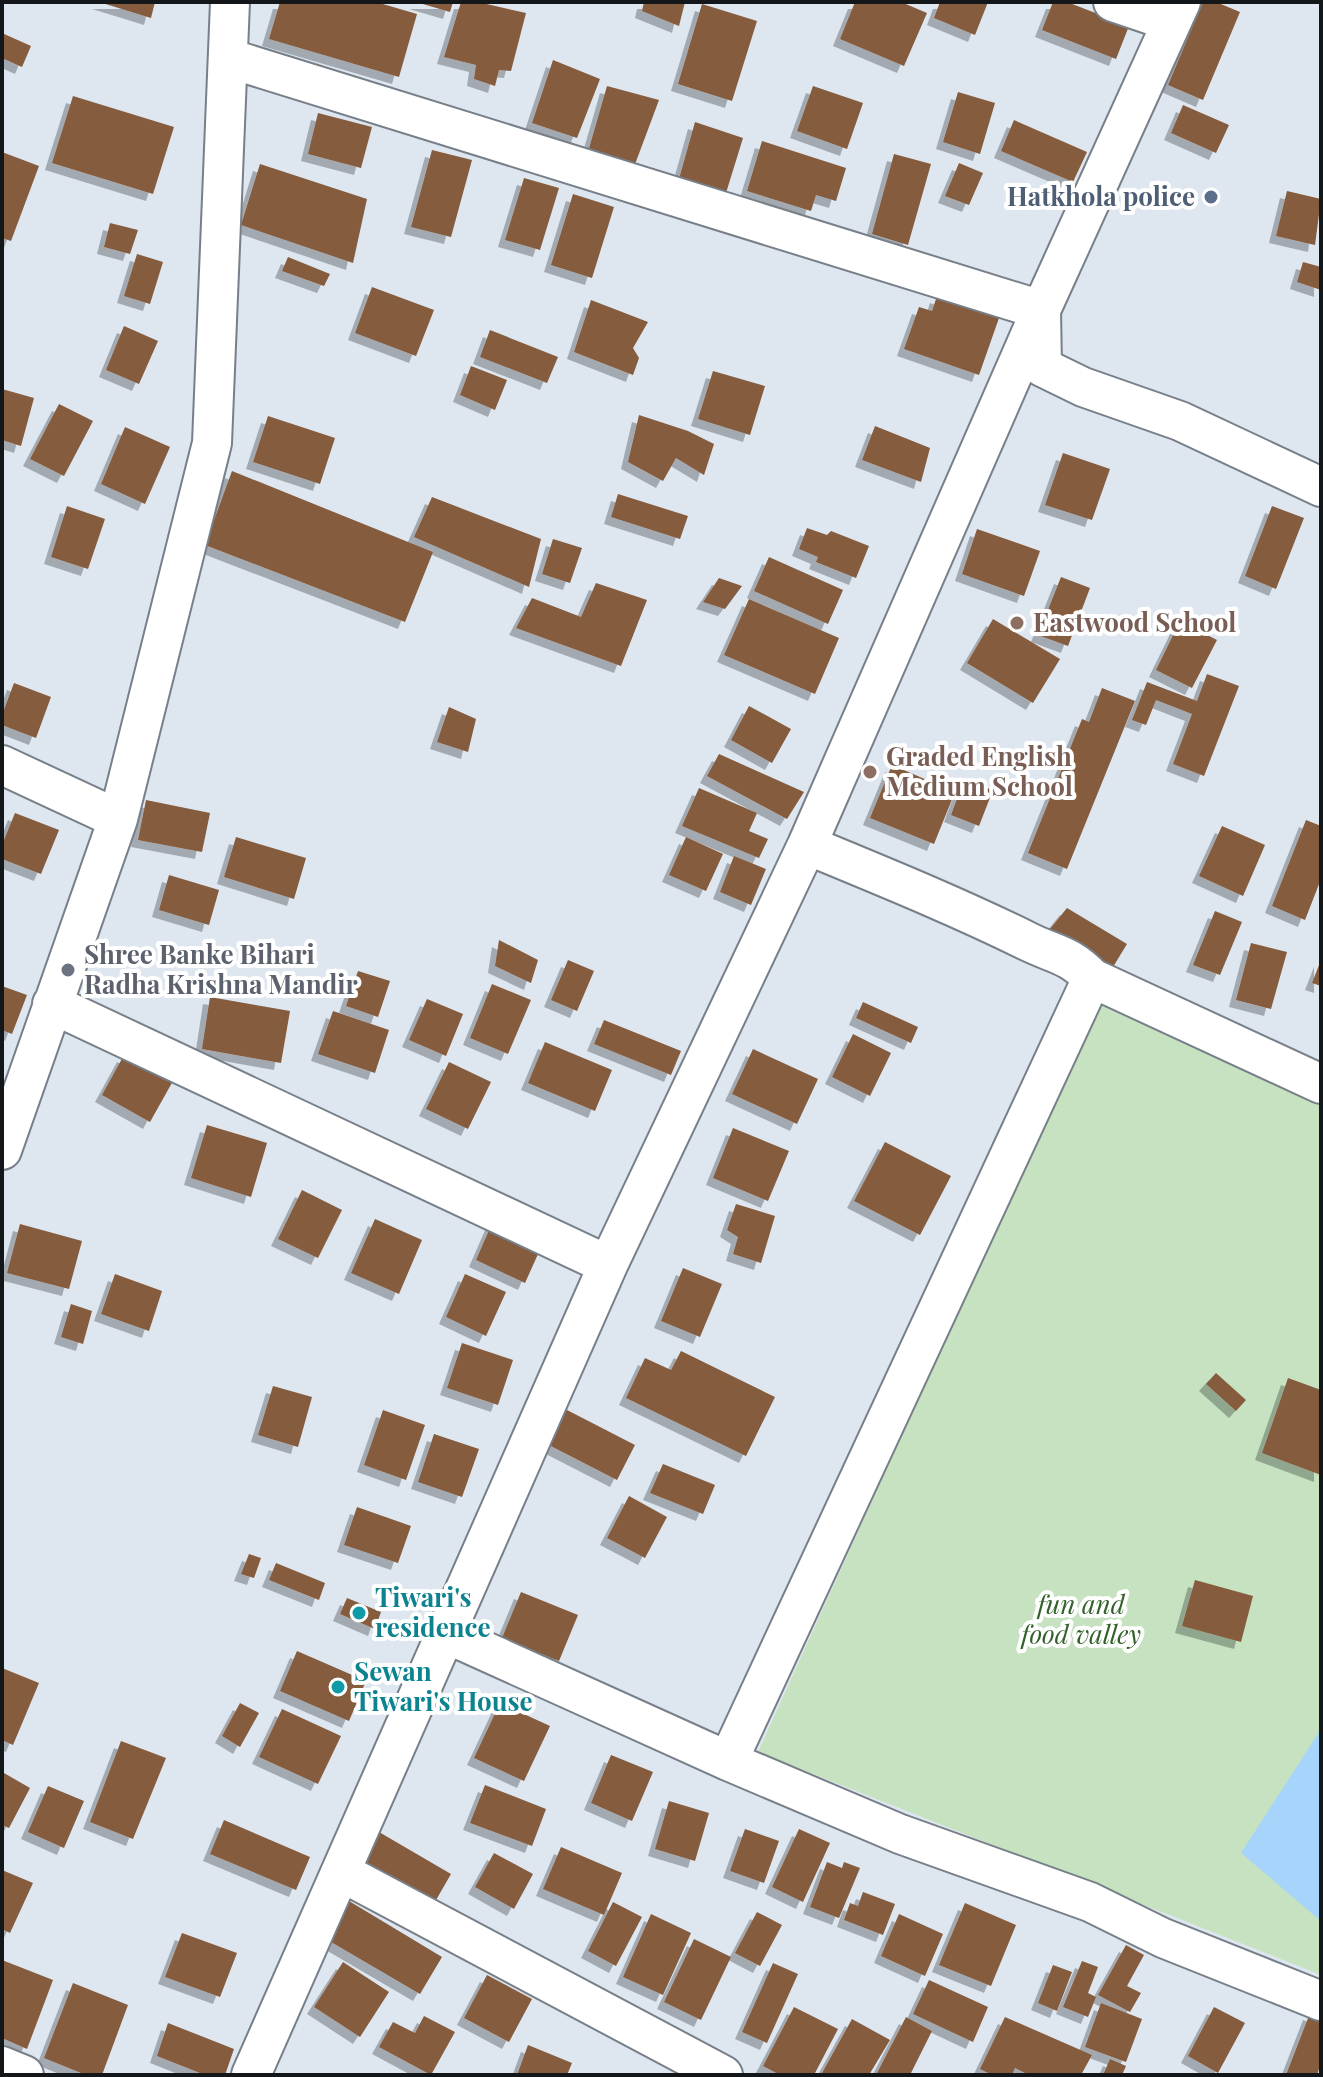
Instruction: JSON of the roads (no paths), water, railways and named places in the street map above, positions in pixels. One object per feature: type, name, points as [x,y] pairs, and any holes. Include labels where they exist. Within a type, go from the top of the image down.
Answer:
[{"type":"street","points":[[2,1150],[15,1070],[52,1004],[118,819],[212,443],[230,2]]},
{"type":"street","points":[[251,2075],[608,1265],[807,845],[1041,310],[1176,12],[1113,2]]},
{"type":"street","points":[[228,58],[1041,310]]},
{"type":"street","points":[[1041,310],[1042,367],[1083,387],[1180,421],[1321,487]]},
{"type":"street","points":[[2,765],[118,819]]},
{"type":"street","points":[[807,845],[961,908],[1035,945],[1075,960],[1092,978],[1321,1084]]},
{"type":"street","points":[[728,1761],[1092,978]]},
{"type":"street","points":[[52,1004],[608,1265]]},
{"type":"street","points":[[447,1634],[728,1761],[900,1834],[1090,1902],[1163,1938],[1321,2001]]},
{"type":"street","points":[[341,1872],[723,2075]]},
{"type":"street","points":[[2,2066],[24,2075]]},
{"type":"water","points":[[1321,1729],[1321,1921],[1241,1853]]},
{"type":"place","name":"Hatkhola police","points":[[1211,197]]},
{"type":"place","name":"Eastwood School","points":[[1017,623]]},
{"type":"place","name":"Graded English Medium School","points":[[870,772]]},
{"type":"place","name":"Shree Banke Bihari Radha Krishna Mandir","points":[[68,970]]},
{"type":"place","name":"Tiwari's residence","points":[[359,1613]]},
{"type":"place","name":"Sewan Tiwari's House","points":[[338,1687]]},
{"type":"park label","name":"fun and food valley","points":[[1081,1620]]}]
